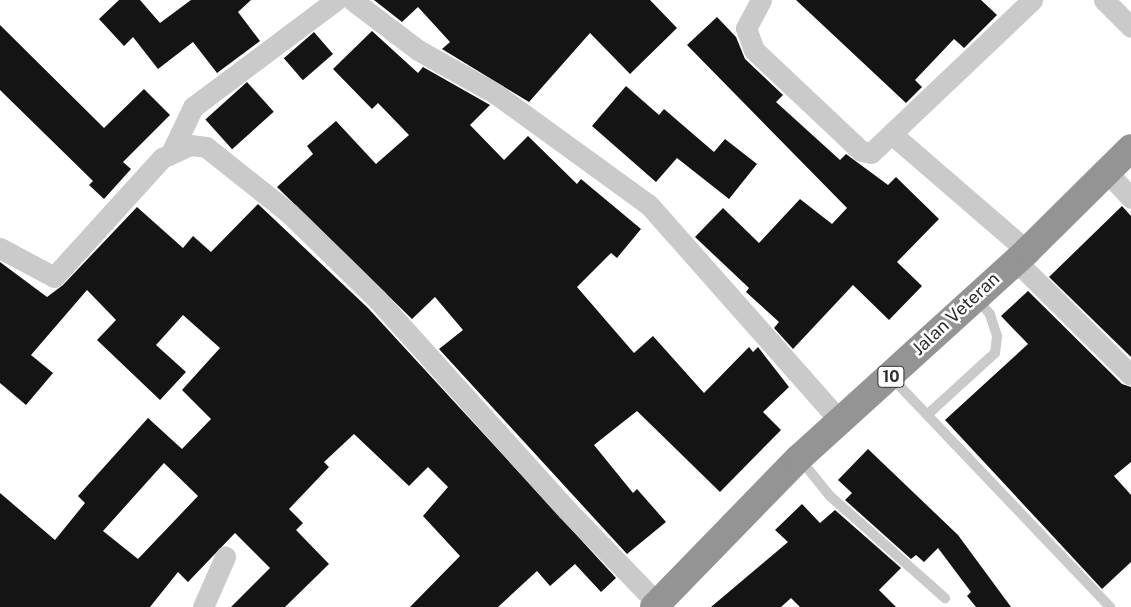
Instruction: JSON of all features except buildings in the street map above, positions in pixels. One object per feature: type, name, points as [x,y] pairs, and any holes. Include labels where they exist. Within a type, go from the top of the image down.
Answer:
[{"type":"highway","name":"Jalan Veteran","points":[[658,606],[799,458],[891,377],[1131,148]]},
{"type":"street","points":[[0,248],[54,277],[173,150],[193,107],[336,0]]},
{"type":"street","points":[[352,0],[418,50],[496,94],[649,205],[841,422]]},
{"type":"street","points":[[761,0],[746,28],[754,50],[861,151],[877,152],[1032,0]]},
{"type":"street","points":[[1104,0],[1131,27]]},
{"type":"street","points":[[894,136],[1021,255],[1131,375]]},
{"type":"street","points":[[173,150],[190,144],[206,147],[289,213],[431,355],[567,510],[658,606]]},
{"type":"street","points":[[1106,171],[1131,198]]},
{"type":"street","points":[[203,607],[225,558]]},
{"type":"lane","points":[[927,415],[994,353],[997,336],[990,314],[974,296]]},
{"type":"lane","points":[[891,377],[1110,607]]},
{"type":"lane","points":[[799,458],[830,496],[945,598]]}]
